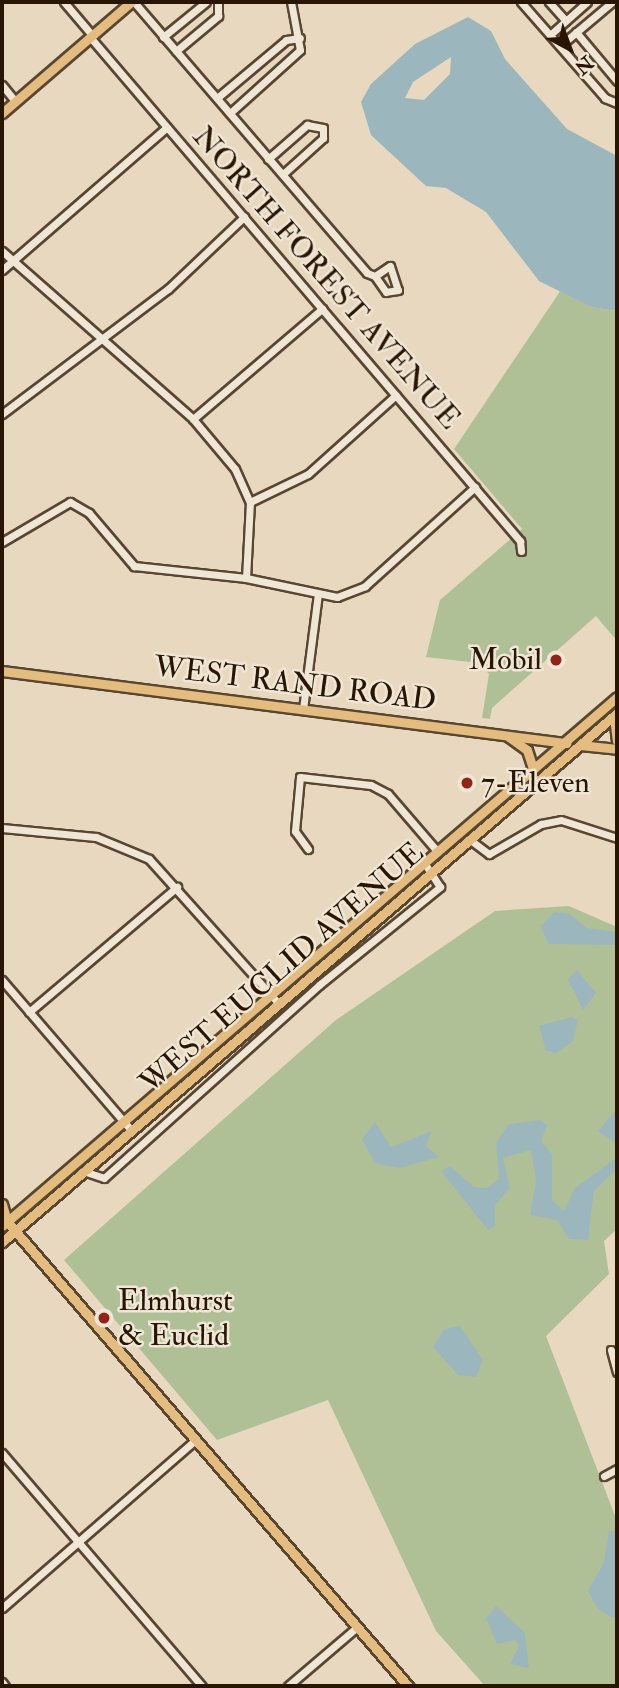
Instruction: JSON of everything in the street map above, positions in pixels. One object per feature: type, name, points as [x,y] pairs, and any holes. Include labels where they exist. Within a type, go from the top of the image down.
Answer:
[{"type":"main road","points":[[2,113],[132,2]]},
{"type":"main road","name":"WEST RAND ROAD","points":[[2,671],[617,749]]},
{"type":"main road","name":"WEST EUCLID AVENUE","points":[[3,1222],[617,697]]},
{"type":"main road","points":[[616,714],[611,731],[617,741]]},
{"type":"main road","name":"WEST EUCLID AVENUE","points":[[2,1242],[616,714]]},
{"type":"main road","points":[[508,736],[527,750],[533,769]]},
{"type":"main road","points":[[2,1204],[3,1222],[15,1230],[408,1686]]},
{"type":"street","name":"NORTH FOREST AVENUE","points":[[64,2],[167,127],[520,541],[521,551]]},
{"type":"street","points":[[132,2],[218,98],[268,159],[375,276]]},
{"type":"street","points":[[163,37],[206,2]]},
{"type":"street","points":[[176,51],[218,16],[218,2]]},
{"type":"street","points":[[230,113],[293,60],[300,38],[291,2]]},
{"type":"street","points":[[521,2],[605,98],[617,103]]},
{"type":"street","points":[[549,2],[566,21]]},
{"type":"street","points":[[551,34],[587,2]]},
{"type":"street","points":[[561,45],[612,2]]},
{"type":"street","points":[[576,32],[617,81]]},
{"type":"street","points":[[218,98],[286,40],[300,38]]},
{"type":"street","points":[[2,85],[15,101]]},
{"type":"street","points":[[268,159],[307,125],[323,128],[323,138],[283,174]]},
{"type":"street","points":[[2,270],[167,127]]},
{"type":"street","points":[[2,414],[96,339],[168,289],[244,217]]},
{"type":"street","points":[[2,251],[96,339],[193,419],[235,469],[250,502],[246,578]]},
{"type":"street","points":[[193,419],[323,309]]},
{"type":"street","points":[[250,502],[308,474],[396,395]]},
{"type":"street","points":[[2,542],[70,502],[89,513],[134,566],[246,578],[318,594],[349,595],[365,586],[475,487]]},
{"type":"street","points":[[303,709],[318,594]]},
{"type":"street","points":[[308,849],[295,831],[300,777],[371,785],[388,794],[437,851]]},
{"type":"street","points":[[469,839],[489,854],[541,824],[561,820],[617,838]]},
{"type":"street","points":[[2,828],[120,844],[149,859],[177,887],[279,1004]]},
{"type":"street","points":[[83,1171],[104,1178],[319,985],[367,951],[440,887],[424,862]]},
{"type":"street","points":[[29,1012],[177,887]]},
{"type":"street","points":[[2,980],[131,1130]]},
{"type":"street","points":[[611,1350],[617,1372]]},
{"type":"street","points":[[2,1608],[195,1440]]},
{"type":"street","points":[[2,1453],[202,1686]]},
{"type":"street","points":[[604,1476],[617,1469]]},
{"type":"street","points":[[288,1686],[357,1627]]},
{"type":"green space","points":[[561,290],[591,307],[617,311],[617,641],[596,616],[492,708],[490,719],[482,718],[489,674],[479,663],[426,657],[440,600],[522,529],[454,449]]},
{"type":"green space","points":[[569,906],[617,927],[617,1229],[604,1241],[609,1274],[546,1336],[617,1521],[617,1686],[485,1686],[436,1631],[328,1400],[217,1440],[64,1260],[336,1020],[495,911]]},
{"type":"water","points":[[468,17],[491,31],[505,59],[567,129],[617,156],[617,311],[591,307],[539,281],[486,212],[446,188],[426,186],[371,135],[361,102],[371,84],[415,44]],"holes":[[[451,57],[450,74],[424,100],[405,98],[413,82]]]},
{"type":"water","points":[[554,912],[570,914],[587,928],[617,932],[617,945],[548,944],[541,926]]},
{"type":"water","points":[[577,970],[596,993],[583,1010],[568,979]]},
{"type":"water","points":[[571,1017],[578,1020],[573,1041],[557,1053],[546,1051],[539,1026]]},
{"type":"water","points":[[617,1109],[617,1169],[594,1191],[588,1240],[569,1239],[557,1220],[530,1215],[536,1181],[531,1150],[503,1158],[510,1188],[495,1205],[495,1226],[488,1230],[441,1171],[450,1166],[474,1187],[487,1188],[499,1179],[496,1143],[509,1124],[540,1120],[547,1125],[541,1141],[552,1154],[552,1200],[564,1211],[575,1188],[616,1158],[614,1142],[598,1131]]},
{"type":"water","points":[[375,1122],[391,1147],[432,1131],[426,1146],[439,1157],[399,1168],[375,1163],[362,1139]]},
{"type":"water","points":[[460,1326],[483,1360],[476,1377],[458,1375],[433,1347],[444,1329]]},
{"type":"water","points":[[617,1530],[617,1616],[613,1618],[598,1609],[588,1591],[604,1562],[609,1531]]},
{"type":"water","points":[[496,1606],[525,1633],[529,1668],[510,1664],[519,1646],[515,1640],[497,1644],[486,1618]]},
{"type":"place","name":"Mobil","points":[[556,660]]},
{"type":"place","name":"7-Eleven","points":[[467,783]]},
{"type":"place","name":"Elmhurst & Euclid","points":[[104,1318]]}]
